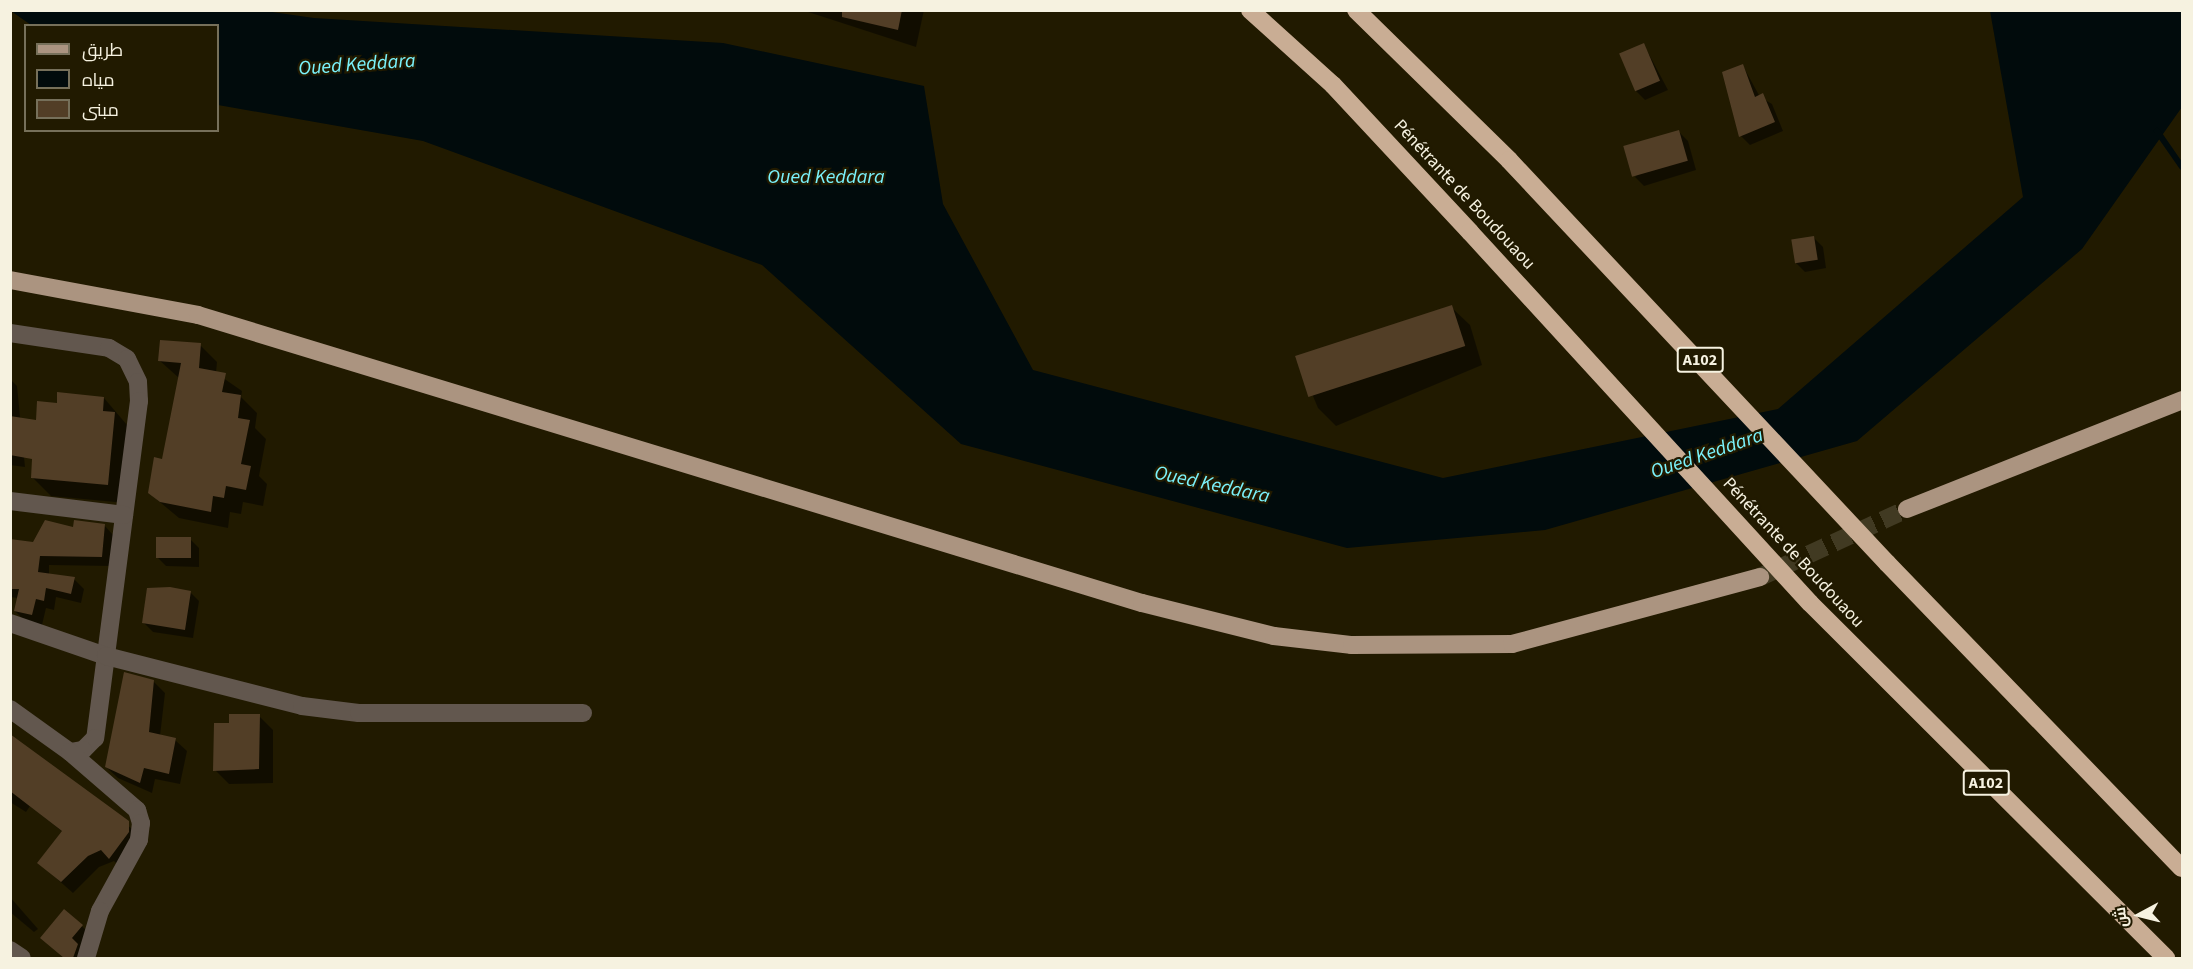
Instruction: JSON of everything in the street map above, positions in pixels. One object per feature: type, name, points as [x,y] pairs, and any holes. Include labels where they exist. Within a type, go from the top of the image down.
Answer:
[{"type":"highway","name":"Pénétrante de Boudouaou","points":[[1250,10],[1333,85],[1810,603],[2166,958]]},
{"type":"highway","name":"A102","points":[[1356,10],[1509,160],[1887,563],[2182,868]]},
{"type":"main road","points":[[10,280],[198,315],[1142,603],[1274,636],[1352,645],[1512,644],[1760,577]]},
{"type":"main road","points":[[1907,509],[2182,399]]},
{"type":"street","points":[[10,333],[109,348],[127,359],[138,382],[139,401],[95,738],[83,750],[70,752]]},
{"type":"street","points":[[10,501],[124,515]]},
{"type":"street","points":[[10,623],[106,656],[302,706],[348,711],[583,713]]},
{"type":"street","points":[[10,709],[70,752],[137,810],[141,823],[139,840],[100,911],[86,958]]},
{"type":"street","points":[[10,950],[22,958]]},
{"type":"water","name":"Oued Keddara","points":[[11,11],[265,11],[314,18],[723,43],[924,86],[943,204],[1033,370],[1443,478],[1778,409],[2023,197],[1990,11],[2182,11],[2182,107],[2082,249],[1857,441],[1545,530],[1347,548],[961,444],[762,265],[423,141],[219,105],[219,24],[30,24]]},
{"type":"building","points":[[842,10],[902,10],[898,30],[842,17]]},
{"type":"building","points":[[1644,43],[1660,81],[1635,91],[1619,54]]},
{"type":"building","points":[[1743,64],[1755,97],[1763,93],[1775,122],[1739,137],[1722,72]]},
{"type":"building","points":[[1679,130],[1688,161],[1632,177],[1623,146]]},
{"type":"building","points":[[1814,236],[1818,260],[1795,263],[1791,240]]},
{"type":"building","points":[[1452,305],[1465,346],[1308,397],[1295,356]]},
{"type":"building","points":[[160,340],[201,343],[199,368],[226,373],[222,392],[241,395],[238,418],[250,420],[241,464],[251,466],[246,490],[226,486],[224,498],[213,496],[211,512],[160,502],[148,493],[154,457],[162,459],[181,363],[158,361]]},
{"type":"building","points":[[57,392],[104,397],[103,411],[115,412],[108,485],[31,478],[32,459],[10,455],[10,416],[36,420],[37,401],[57,403]]},
{"type":"building","points":[[45,520],[73,527],[74,520],[105,524],[102,557],[40,556],[38,572],[75,577],[71,594],[46,588],[44,601],[36,599],[32,615],[14,611],[19,589],[10,589],[10,539],[33,542]]},
{"type":"building","points":[[156,537],[191,537],[191,558],[156,558]]},
{"type":"building","points":[[170,587],[191,591],[185,630],[142,623],[147,588]]},
{"type":"building","points":[[124,672],[154,680],[149,732],[176,738],[169,774],[144,768],[140,783],[105,767]]},
{"type":"building","points":[[229,714],[260,714],[259,769],[213,771],[214,723],[229,723]]},
{"type":"building","points":[[10,734],[129,821],[129,832],[109,859],[101,850],[88,856],[61,882],[37,863],[62,831],[10,791]]},
{"type":"building","points":[[64,909],[83,925],[72,938],[78,944],[73,958],[64,958],[40,938]]},
{"type":"waterway","points":[[2157,131],[2182,167]]},
{"type":"tunnel","points":[[1760,577],[1907,509]]}]
